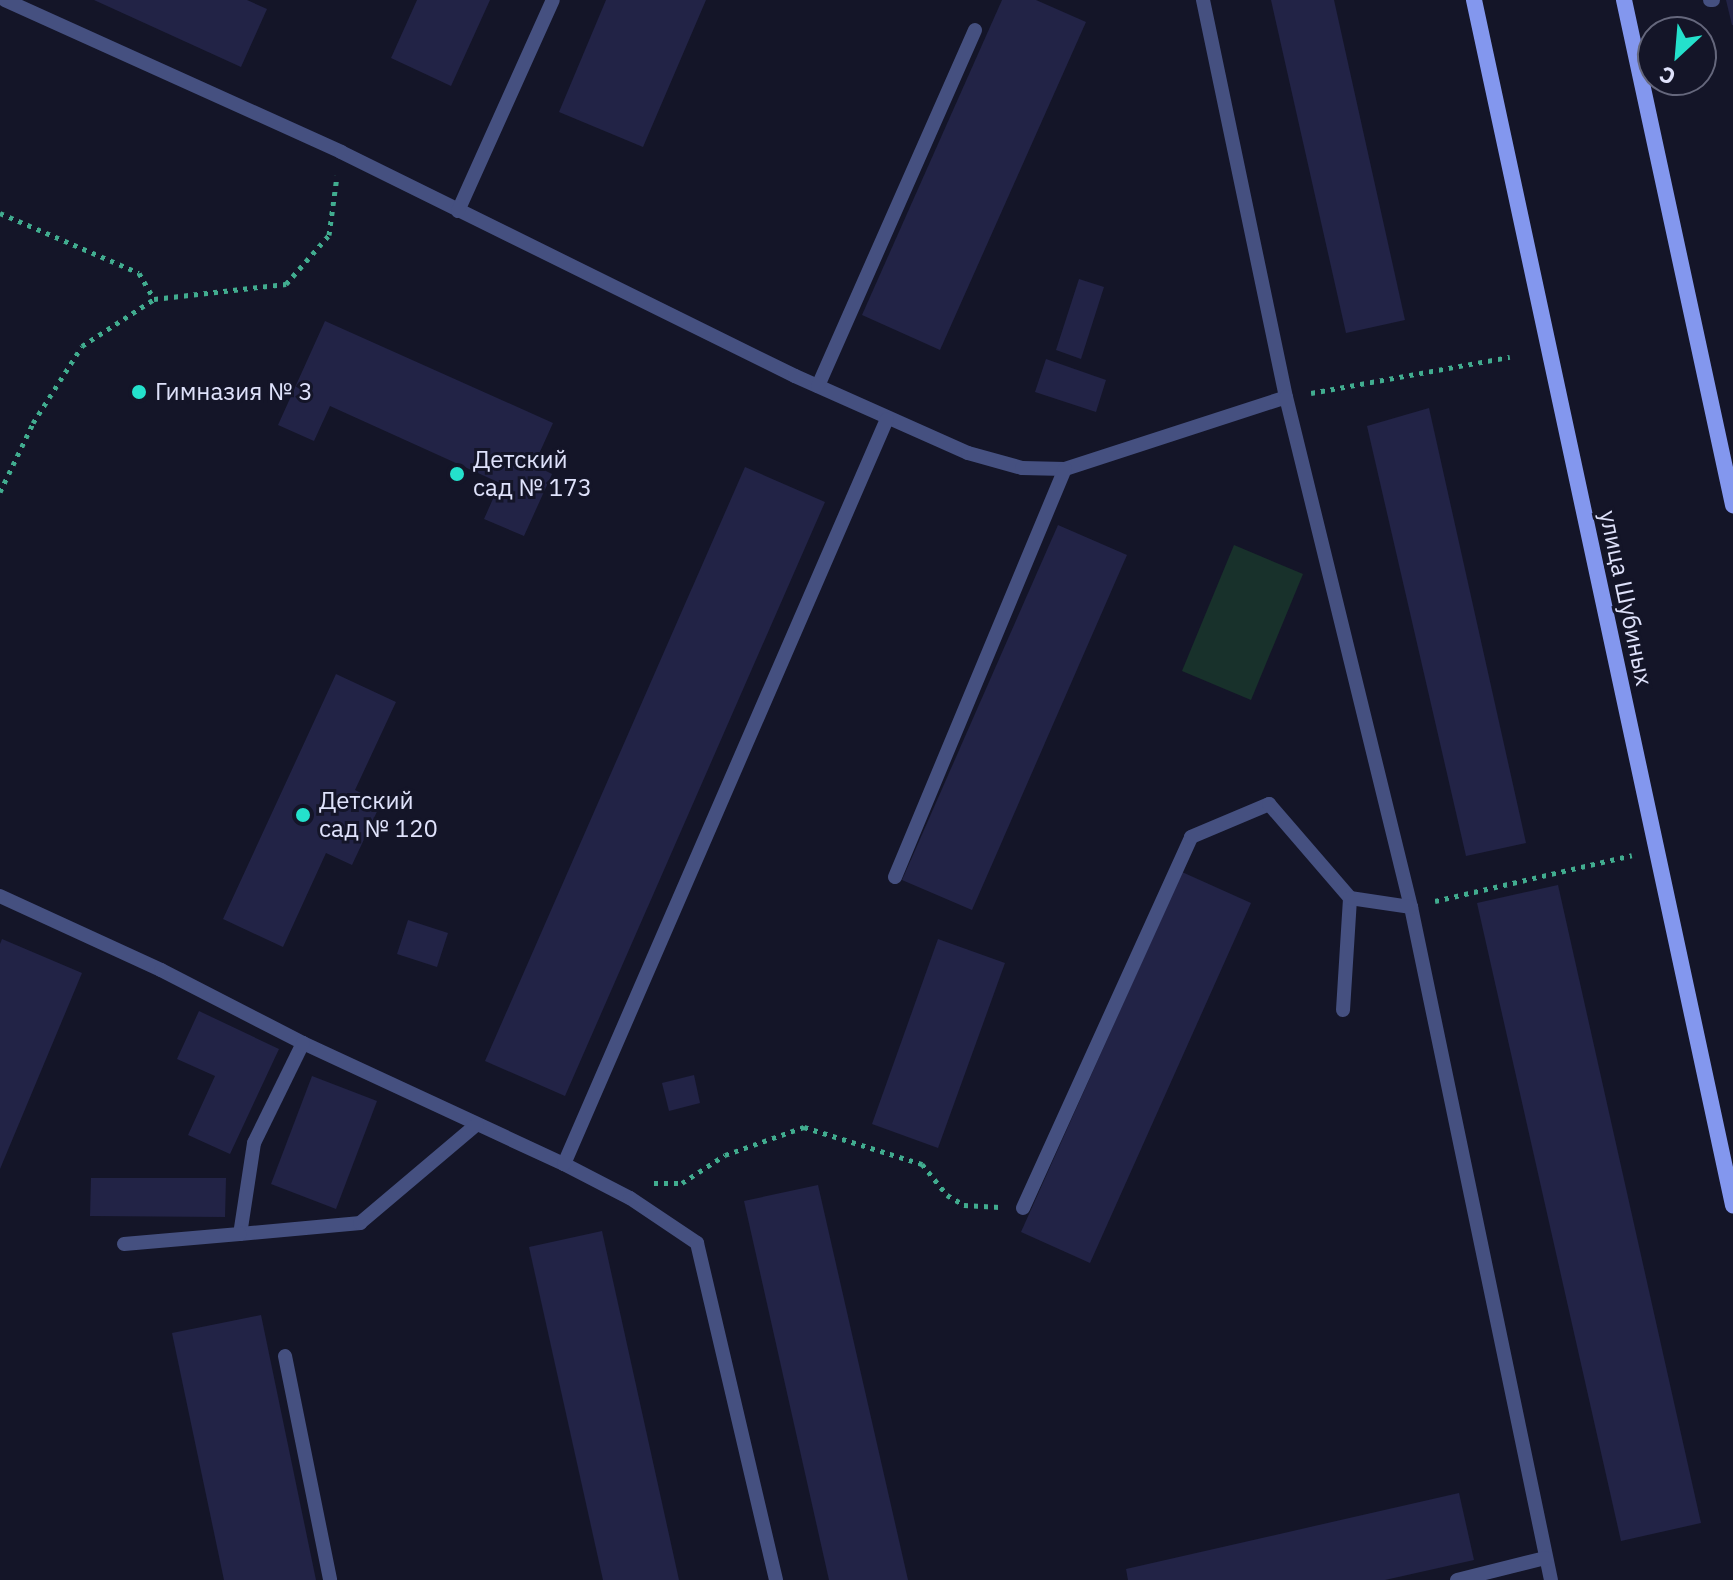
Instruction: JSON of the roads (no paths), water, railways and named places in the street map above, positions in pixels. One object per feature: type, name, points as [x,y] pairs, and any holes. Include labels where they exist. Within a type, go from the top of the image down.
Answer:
[{"type":"main road","name":"улица Шубиных","points":[[1474,0],[1733,1205]]},
{"type":"main road","points":[[1624,0],[1733,505]]},
{"type":"lane","points":[[5,0],[341,152],[818,386],[968,453],[1022,468],[1065,469],[1286,397]]},
{"type":"lane","points":[[458,211],[553,0]]},
{"type":"lane","points":[[1203,0],[1286,397],[1411,907],[1551,1580]]},
{"type":"lane","points":[[818,386],[975,30]]},
{"type":"lane","points":[[564,1164],[887,419]]},
{"type":"lane","points":[[895,877],[1065,469]]},
{"type":"lane","points":[[1023,1208],[1191,837],[1269,804],[1350,898],[1411,907]]},
{"type":"lane","points":[[0,898],[161,970],[303,1043],[564,1164],[630,1198],[697,1243],[776,1580]]},
{"type":"lane","points":[[1343,1010],[1350,898]]},
{"type":"lane","points":[[240,1234],[254,1143],[303,1043]]},
{"type":"lane","points":[[124,1244],[360,1223],[477,1124]]},
{"type":"lane","points":[[285,1356],[330,1580]]},
{"type":"lane","points":[[1457,1580],[1545,1558]]},
{"type":"place","name":"Гимназия № 3","points":[[139,392]]},
{"type":"place","name":"Детский сад № 173","points":[[457,474]]},
{"type":"place","name":"Детский сад № 120","points":[[303,815]]}]
